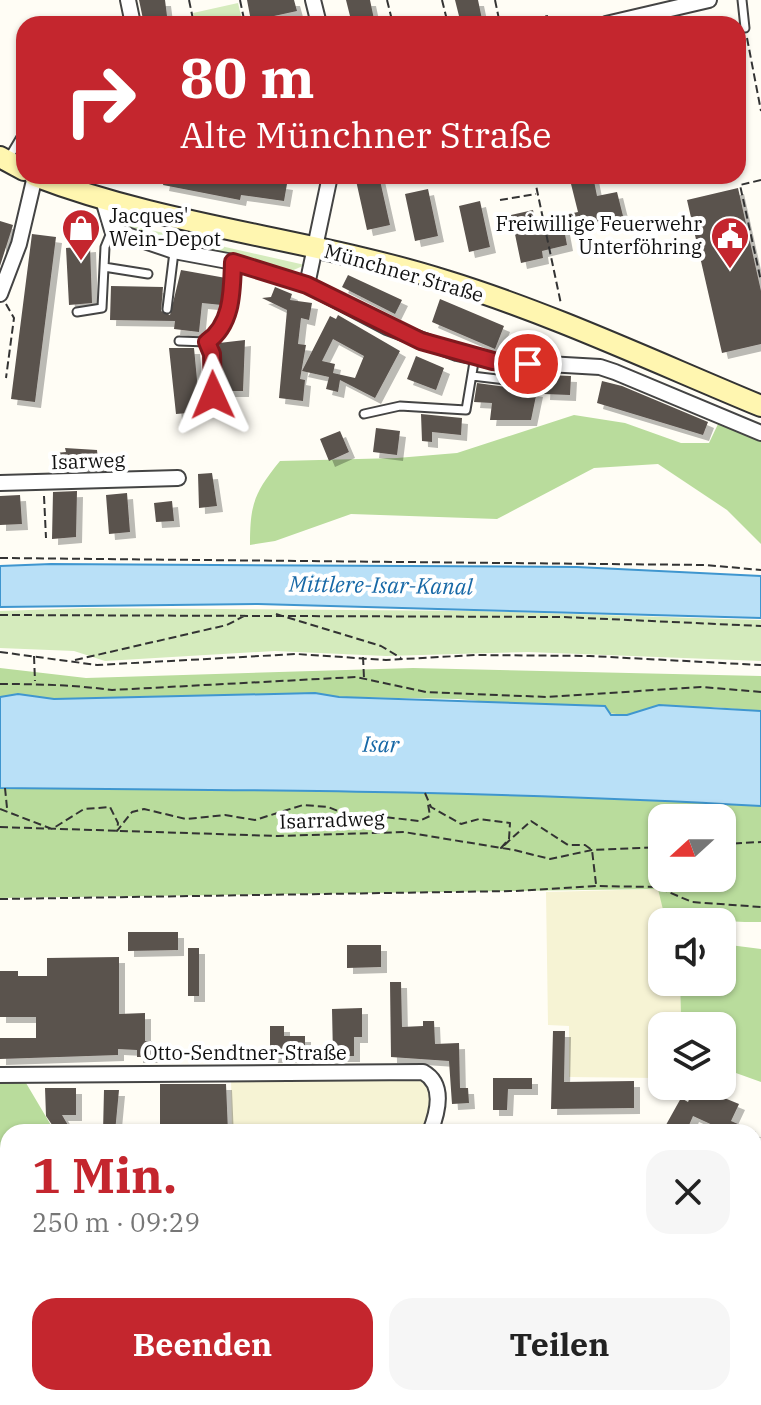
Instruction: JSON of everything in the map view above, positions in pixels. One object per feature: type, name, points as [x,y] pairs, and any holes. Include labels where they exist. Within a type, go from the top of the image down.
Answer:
[{"type":"main road","name":"Münchner Straße","points":[[58,184],[103,200],[204,226],[315,247],[447,281],[761,406]]},
{"type":"street","points":[[638,16],[698,1]]},
{"type":"street","points":[[2,299],[33,184]]},
{"type":"street","points":[[307,285],[328,184]]},
{"type":"street","points":[[103,200],[112,230],[174,251],[233,262],[307,285],[421,341],[475,356],[528,364],[600,367],[761,433]]},
{"type":"street","name":"Isarweg","points":[[0,483],[178,478]]},
{"type":"street","name":"Otto-Sendtner-Straße","points":[[0,1075],[423,1072],[433,1078],[438,1089],[431,1124]]},
{"type":"lane","points":[[77,312],[102,308],[105,247],[112,230]]},
{"type":"lane","points":[[167,309],[174,251]]},
{"type":"lane","points":[[179,341],[207,342],[219,330],[231,302],[233,262]]},
{"type":"lane","points":[[104,267],[148,274]]},
{"type":"lane","points":[[207,342],[212,354],[213,395],[220,406],[229,412]]},
{"type":"lane","points":[[364,414],[400,406],[463,412],[475,356]]},
{"type":"lane","points":[[472,376],[522,382],[528,364]]},
{"type":"path","points":[[746,33],[761,111]]},
{"type":"path","points":[[535,184],[562,305]]},
{"type":"path","points":[[744,184],[740,185],[761,281]]},
{"type":"path","points":[[500,200],[537,194]]},
{"type":"path","points":[[2,299],[14,318],[6,378]]},
{"type":"path","points":[[43,483],[46,538]]},
{"type":"path","points":[[0,558],[706,565],[761,570]]},
{"type":"path","points":[[74,661],[227,625],[248,614]]},
{"type":"path","points":[[276,614],[381,646],[402,659]]},
{"type":"path","points":[[0,615],[629,618],[761,626]]},
{"type":"path","points":[[0,652],[33,654],[97,665],[229,655],[402,659],[475,655],[590,656],[761,665]]},
{"type":"path","points":[[33,654],[35,683]]},
{"type":"path","points":[[363,657],[364,679]]},
{"type":"path","points":[[0,684],[35,683],[112,690],[364,679],[426,692],[547,697],[701,687],[761,692]]},
{"type":"path","points":[[5,788],[7,809]]},
{"type":"path","points":[[117,831],[132,812],[144,809],[186,819],[225,815],[255,820],[303,805],[328,807],[360,820],[376,816],[413,821],[430,816],[425,793]]},
{"type":"path","points":[[428,804],[461,824],[479,819],[510,823],[509,839],[501,848]]},
{"type":"path","points":[[0,809],[7,809],[52,829],[74,813],[110,807],[116,816],[117,831]]},
{"type":"path","points":[[501,848],[531,821],[568,845],[585,845],[592,850],[596,886]]},
{"type":"path","name":"Isarradweg","points":[[0,827],[278,836],[404,832],[550,859],[592,850],[648,848]]},
{"type":"path","points":[[736,843],[761,842]]},
{"type":"path","points":[[0,899],[515,891],[596,886],[657,887],[692,902],[761,907]]},
{"type":"shaded area","points":[[648,889],[648,892],[660,892],[663,908],[648,908],[648,996],[680,996],[681,1012],[648,1012],[648,1078],[569,1077],[569,1026],[548,1025],[546,892]]},
{"type":"shaded area","points":[[420,1076],[428,1081],[434,1098],[428,1124],[232,1124],[231,1077]]},
{"type":"green space","points":[[238,3],[241,16],[194,16],[193,13]]},
{"type":"green space","points":[[115,222],[305,265],[289,272],[181,247]]},
{"type":"green space","points":[[574,415],[625,423],[681,443],[709,443],[719,422],[761,437],[761,544],[727,510],[658,464],[594,468],[497,519],[351,514],[275,541],[250,545],[255,500],[280,461],[457,453]]},
{"type":"green space","points":[[88,608],[475,611],[761,620],[761,661],[528,652],[386,656],[275,651],[105,661],[74,651],[0,648],[0,611]]},
{"type":"green space","points":[[0,668],[86,678],[413,668],[761,676],[761,711],[713,707],[627,715],[458,699],[339,697],[315,693],[54,699],[18,694],[0,697]]},
{"type":"green space","points":[[0,788],[476,794],[723,804],[648,804],[648,889],[0,898]]},
{"type":"green space","points":[[736,805],[761,806],[761,922],[736,922],[736,908],[663,908],[659,892],[736,892]]},
{"type":"green space","points":[[736,946],[761,949],[761,1082],[736,1073],[736,1012],[681,1012],[680,996],[736,996]]},
{"type":"green space","points":[[0,1083],[26,1083],[50,1124],[0,1124]]},
{"type":"water","name":"Mittlere-Isar-Kanal","points":[[0,566],[577,567],[761,576],[761,618],[258,604],[0,607]]},
{"type":"water","name":"Isar","points":[[315,693],[339,697],[605,706],[611,715],[627,715],[659,705],[761,711],[761,806],[476,794],[0,788],[0,697],[18,694],[54,699]]},
{"type":"building","points":[[139,0],[165,0],[167,16],[142,16]]},
{"type":"building","points":[[247,0],[294,0],[297,11],[274,16],[250,16]]},
{"type":"building","points":[[346,0],[370,0],[373,16],[350,16]]},
{"type":"building","points":[[455,0],[478,0],[481,16],[459,16]]},
{"type":"building","points":[[287,184],[284,201],[241,195],[240,200],[163,185]]},
{"type":"building","points":[[357,184],[381,184],[390,225],[367,230]]},
{"type":"building","points":[[571,184],[595,184],[597,196],[617,192],[623,216],[564,229],[567,245],[542,251],[543,258],[521,263],[511,215],[533,210],[535,221],[578,212]]},
{"type":"building","points":[[738,188],[761,291],[761,344],[722,353],[687,200]]},
{"type":"building","points":[[428,189],[438,236],[415,241],[405,194]]},
{"type":"building","points":[[480,201],[490,247],[469,252],[459,206]]},
{"type":"building","points":[[0,221],[13,225],[0,266]]},
{"type":"building","points":[[32,234],[56,237],[35,402],[11,399]]},
{"type":"building","points":[[90,246],[92,303],[69,305],[66,248]]},
{"type":"building","points":[[181,270],[226,278],[222,305],[202,303],[199,332],[174,329],[175,321],[110,320],[111,286],[163,287],[161,311],[170,315]]},
{"type":"building","points":[[348,275],[402,300],[395,314],[342,287]]},
{"type":"building","points":[[275,287],[292,294],[290,300],[312,303],[309,320],[301,318],[298,344],[306,345],[300,379],[305,380],[303,401],[279,398],[287,310],[262,298],[271,297]]},
{"type":"building","points":[[440,299],[504,326],[495,349],[432,322]]},
{"type":"building","points":[[338,315],[400,351],[375,398],[340,380],[338,392],[326,389],[329,377],[302,371],[330,316],[336,319]],"holes":[[[333,339],[364,356],[355,378],[333,373],[335,364],[322,361]]]},
{"type":"building","points":[[245,340],[243,391],[221,391],[219,343]]},
{"type":"building","points":[[169,348],[194,348],[200,412],[176,414]]},
{"type":"building","points":[[416,356],[444,368],[436,390],[407,379]]},
{"type":"building","points":[[545,375],[571,376],[570,395],[544,394]]},
{"type":"building","points":[[602,381],[622,386],[708,422],[703,435],[597,403]]},
{"type":"building","points":[[477,383],[537,391],[531,420],[490,420],[492,403],[474,402]]},
{"type":"building","points":[[421,414],[462,418],[461,435],[432,432],[432,442],[422,441]]},
{"type":"building","points":[[376,428],[400,431],[397,455],[373,452]]},
{"type":"building","points":[[340,431],[349,452],[329,461],[320,439]]},
{"type":"building","points":[[65,448],[97,450],[99,470],[79,471],[78,465],[56,466],[55,453],[66,452]]},
{"type":"building","points":[[212,473],[217,506],[199,508],[198,474]]},
{"type":"building","points":[[77,491],[76,537],[52,539],[53,492]]},
{"type":"building","points":[[127,493],[130,532],[109,534],[106,495]]},
{"type":"building","points":[[20,495],[22,524],[0,525],[0,496]]},
{"type":"building","points":[[172,501],[174,521],[156,522],[154,503]]},
{"type":"building","points":[[128,932],[178,932],[178,950],[128,951]]},
{"type":"building","points":[[347,945],[381,945],[381,967],[347,968]]},
{"type":"building","points":[[188,948],[199,948],[199,996],[188,996]]},
{"type":"building","points":[[119,957],[119,1014],[145,1013],[145,1041],[152,1041],[152,1057],[137,1057],[137,1050],[118,1049],[118,1055],[0,1059],[0,1038],[36,1038],[36,1017],[0,1017],[0,971],[18,971],[18,976],[47,976],[47,958]]},
{"type":"building","points":[[390,982],[401,982],[402,1027],[423,1026],[423,1021],[434,1021],[435,1044],[459,1043],[460,1088],[468,1088],[469,1103],[452,1104],[449,1061],[391,1057]]},
{"type":"building","points":[[362,1008],[362,1037],[354,1037],[354,1056],[333,1056],[332,1009]]},
{"type":"building","points":[[270,1026],[284,1026],[284,1036],[305,1036],[305,1057],[270,1057]]},
{"type":"building","points":[[553,1031],[565,1031],[564,1082],[634,1081],[634,1108],[551,1109]]},
{"type":"building","points":[[493,1078],[532,1078],[532,1089],[508,1089],[507,1110],[493,1110]]},
{"type":"building","points":[[160,1084],[226,1084],[228,1124],[160,1124]]},
{"type":"building","points":[[45,1088],[76,1088],[76,1115],[62,1115],[67,1124],[52,1124],[46,1116]]},
{"type":"building","points":[[104,1090],[119,1090],[116,1124],[103,1124]]},
{"type":"building","points":[[680,1100],[729,1100],[739,1104],[731,1121],[738,1124],[710,1124],[693,1116],[690,1124],[666,1124]]},
{"type":"place","name":"Jacques' Wein-Depot","points":[[81,262]]},
{"type":"place","name":"Freiwillige Feuerwehr Unterföhring","points":[[730,270]]},
{"type":"route","points":[[213,395],[212,354],[207,342],[219,330],[231,302],[233,262],[307,285],[387,327],[421,341],[493,361],[528,364]]}]
